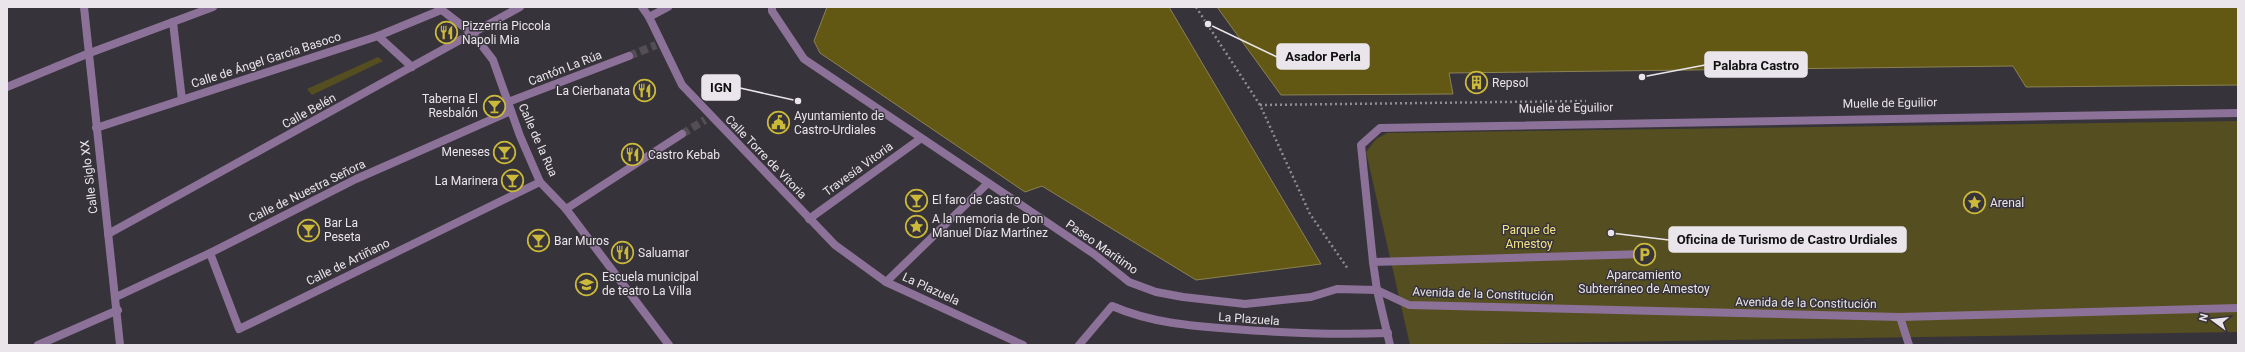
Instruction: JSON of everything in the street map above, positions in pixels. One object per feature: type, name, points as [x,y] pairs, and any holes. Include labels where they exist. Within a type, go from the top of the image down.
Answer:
[{"type":"street","name":"Calle Siglo XX","points":[[84,7],[87,54],[118,310],[120,345]]},
{"type":"street","points":[[7,87],[87,54],[213,7]]},
{"type":"street","name":"Calle Belén","points":[[108,234],[520,7]]},
{"type":"street","name":"Calle Torre de Vitoria","points":[[642,7],[649,17],[659,44],[682,85],[708,118],[835,245]]},
{"type":"street","points":[[649,17],[668,7]]},
{"type":"street","name":"Paseo Marítimo","points":[[772,7],[772,11],[804,59],[920,139],[1094,254],[1129,282],[1156,292],[1245,304],[1311,297],[1337,289],[1377,290]]},
{"type":"street","name":"Calle de la Rua","points":[[440,8],[473,34],[493,60],[511,111],[540,182],[566,208],[664,343]]},
{"type":"street","name":"Calle de Ángel García Basoco","points":[[96,128],[378,36],[440,8]]},
{"type":"street","points":[[173,22],[182,100]]},
{"type":"street","points":[[378,36],[412,67]]},
{"type":"street","name":"Cantón La Rúa","points":[[508,102],[629,56]]},
{"type":"street","name":"Calle de Nuestra Señora","points":[[116,297],[210,253],[356,179],[511,111]]},
{"type":"street","points":[[1390,345],[1377,290],[1361,145],[1380,128],[2238,113]]},
{"type":"street","points":[[566,208],[682,134]]},
{"type":"street","name":"Travesía Vitoria","points":[[809,219],[920,139]]},
{"type":"street","name":"Calle de Artiñano","points":[[210,253],[239,329],[540,182]]},
{"type":"street","points":[[886,282],[987,184]]},
{"type":"street","name":"La Plazuela","points":[[835,245],[886,282],[1023,345]]},
{"type":"street","points":[[1373,262],[1644,254]]},
{"type":"street","name":"Avenida de la Constitución","points":[[1377,290],[1408,306],[1900,317],[2238,308]]},
{"type":"street","name":"La Plazuela","points":[[1079,345],[1112,306],[1130,315],[1195,326],[1310,335],[1388,333]]},
{"type":"street","points":[[38,345],[118,310]]},
{"type":"street","points":[[1900,317],[1908,345]]},
{"type":"path","points":[[1196,7],[1260,104],[1310,214],[1351,273],[1359,278],[1358,290]]},
{"type":"green space","points":[[378,57],[383,61],[312,95],[307,89]]},
{"type":"green space","name":"Parque de Amestoy","points":[[2238,121],[2238,332],[1410,345],[1366,152],[1376,139],[1387,133]]},
{"type":"shaded area","points":[[827,7],[1169,7],[1321,264],[1196,280],[1042,186],[1025,192],[820,53],[814,41]]},
{"type":"shaded area","points":[[1217,7],[2238,7],[2238,85],[2026,87],[2013,66],[1449,73],[1453,94],[1281,95]]},
{"type":"tunnel","points":[[629,56],[656,45]]},
{"type":"tunnel","points":[[682,134],[705,120]]},
{"type":"place","name":"Asador Perla","points":[[1208,24]]},
{"type":"place","name":"Pizzerria Piccola Napoli Mia","points":[[447,33]]},
{"type":"place","name":"Palabra Castro","points":[[1642,77]]},
{"type":"place","name":"Repsol","points":[[1477,83]]},
{"type":"place","name":"La Cierbanata","points":[[645,91]]},
{"type":"place","name":"IGN","points":[[798,101]]},
{"type":"place","name":"Taberna El Resbalón","points":[[494,106]]},
{"type":"place","name":"Ayuntamiento de Castro-Urdiales","points":[[778,123]]},
{"type":"place","name":"Meneses","points":[[505,152]]},
{"type":"place","name":"Castro Kebab","points":[[633,155]]},
{"type":"place","name":"La Marinera","points":[[513,181]]},
{"type":"place","name":"El faro de Castro","points":[[917,200]]},
{"type":"place","name":"Arenal","points":[[1974,203]]},
{"type":"place","name":"A la memoria de Don Manuel Díaz Martínez","points":[[917,226]]},
{"type":"place","name":"Bar La Peseta","points":[[309,230]]},
{"type":"place","name":"Oficina de Turismo de Castro Urdiales","points":[[1611,233]]},
{"type":"place","name":"Bar Muros","points":[[538,241]]},
{"type":"place","name":"Saluamar","points":[[623,253]]},
{"type":"place","name":"Aparcamiento Subterráneo de Amestoy","points":[[1644,254]]},
{"type":"place","name":"Escuela municipal de teatro La Villa","points":[[587,284]]}]
